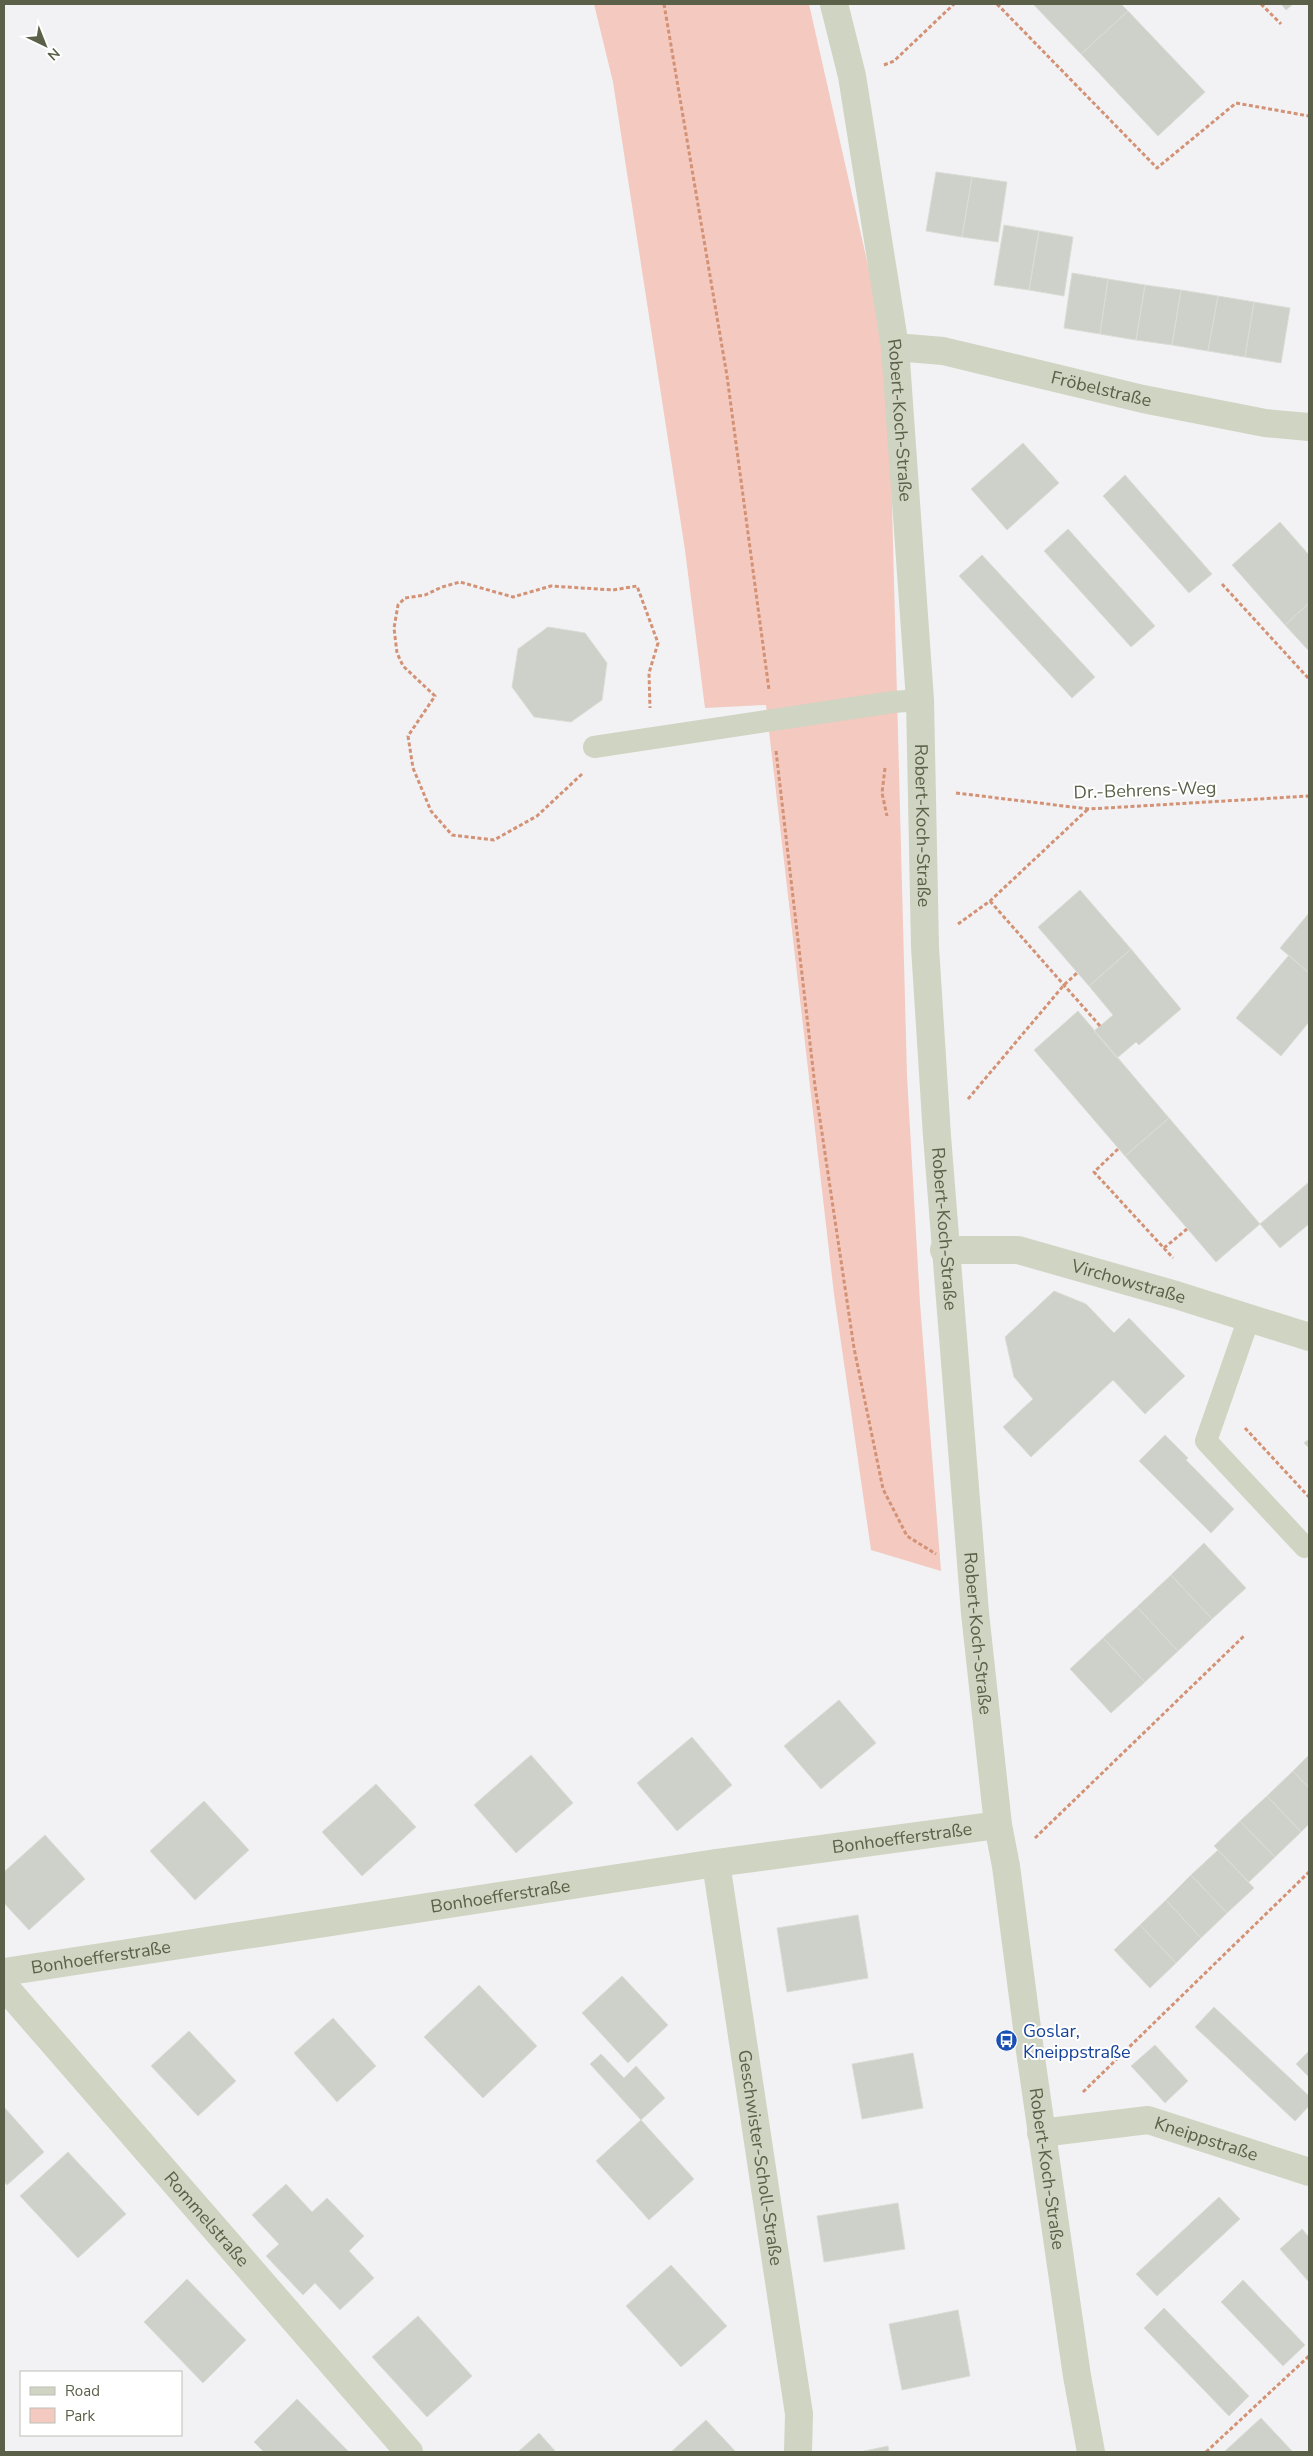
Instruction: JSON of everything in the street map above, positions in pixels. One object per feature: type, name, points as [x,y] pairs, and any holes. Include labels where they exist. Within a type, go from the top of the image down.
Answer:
[{"type":"street","name":"Robert-Koch-Straße","points":[[834,4],[852,76],[895,348],[920,700],[925,948],[944,1250],[971,1570],[998,1825],[1006,1866],[1041,2133],[1077,2376],[1091,2452]]},
{"type":"street","name":"Fröbelstraße","points":[[895,348],[943,351],[1143,399],[1265,423],[1309,426]]},
{"type":"street","name":"Virchowstraße","points":[[944,1250],[1018,1250],[1176,1295],[1309,1337]]},
{"type":"street","name":"Bonhoefferstraße","points":[[4,1972],[716,1863],[998,1825]]},
{"type":"street","name":"Geschwister-Scholl-Straße","points":[[716,1863],[799,2414],[798,2452]]},
{"type":"street","name":"Rommelstraße","points":[[4,1986],[409,2452]]},
{"type":"street","name":"Kneippstraße","points":[[1041,2133],[1148,2120],[1309,2172]]},
{"type":"lane","points":[[604,745],[893,702],[920,700]]},
{"type":"lane","points":[[1248,1318],[1206,1441],[1305,1547]]},
{"type":"path","points":[[664,4],[727,376],[757,585],[817,1096],[854,1348],[883,1489],[907,1536],[947,1561],[971,1570]]},
{"type":"path","points":[[852,76],[894,61],[954,4]]},
{"type":"path","points":[[997,4],[1157,168],[1236,103],[1309,116]]},
{"type":"path","points":[[1260,4],[1281,24]]},
{"type":"path","points":[[604,745],[537,816],[494,840],[452,835],[431,811],[413,768],[408,736],[434,696],[403,666],[397,653],[394,628],[398,605],[405,598],[425,595],[442,587],[460,582],[513,597],[551,586],[587,590],[613,590],[637,586],[658,643],[649,673],[650,707],[657,738]]},
{"type":"path","points":[[1222,584],[1309,679]]},
{"type":"path","name":"Dr.-Behrens-Weg","points":[[923,790],[1089,809],[1309,796]]},
{"type":"path","points":[[925,948],[990,901],[1089,809]]},
{"type":"path","points":[[990,901],[1100,1026]]},
{"type":"path","points":[[937,1136],[1064,986],[1078,973]]},
{"type":"path","points":[[1118,1148],[1094,1172],[1184,1271],[1176,1295]]},
{"type":"path","points":[[1164,1248],[1187,1229]]},
{"type":"path","points":[[1243,1426],[1309,1497]]},
{"type":"path","points":[[1006,1866],[1245,1635]]},
{"type":"path","points":[[1041,2133],[1309,1872]]},
{"type":"path","points":[[1206,2452],[1309,2356]]},
{"type":"green space","points":[[594,4],[809,4],[888,354],[907,1076],[920,1303],[941,1571],[871,1550],[834,1294],[766,705],[705,708],[685,550],[613,82]]},
{"type":"building","points":[[1033,4],[1121,4],[1128,11],[1081,54]]},
{"type":"building","points":[[1281,4],[1293,4],[1286,10]]},
{"type":"building","points":[[1128,11],[1205,92],[1158,136],[1081,54]]},
{"type":"building","points":[[936,172],[972,177],[962,237],[926,231]]},
{"type":"building","points":[[972,177],[1007,182],[998,242],[962,237]]},
{"type":"building","points":[[1004,225],[1039,231],[1029,290],[994,285]]},
{"type":"building","points":[[1039,231],[1073,237],[1064,296],[1029,290]]},
{"type":"building","points":[[1072,273],[1108,279],[1100,334],[1064,328]]},
{"type":"building","points":[[1108,279],[1145,285],[1136,340],[1100,334]]},
{"type":"building","points":[[1145,285],[1181,290],[1172,345],[1136,340]]},
{"type":"building","points":[[1181,290],[1218,296],[1208,351],[1172,345]]},
{"type":"building","points":[[1218,296],[1254,302],[1245,357],[1208,351]]},
{"type":"building","points":[[1254,302],[1290,308],[1281,363],[1245,357]]},
{"type":"building","points":[[1023,443],[1059,483],[1007,530],[971,489]]},
{"type":"building","points":[[1125,475],[1212,574],[1189,593],[1103,496]]},
{"type":"building","points":[[1280,522],[1309,555],[1309,603],[1285,625],[1232,565]]},
{"type":"building","points":[[1068,529],[1155,626],[1131,647],[1044,551]]},
{"type":"building","points":[[982,555],[1095,677],[1072,698],[959,576]]},
{"type":"building","points":[[1309,603],[1309,651],[1285,625]]},
{"type":"building","points":[[548,627],[585,633],[607,663],[602,700],[571,722],[534,717],[512,687],[518,649]]},
{"type":"building","points":[[1080,890],[1131,949],[1089,986],[1038,927]]},
{"type":"building","points":[[1309,913],[1309,973],[1280,948]]},
{"type":"building","points":[[1131,949],[1181,1009],[1139,1045],[1136,1042],[1117,1058],[1094,1031],[1113,1015],[1089,986]]},
{"type":"building","points":[[1289,955],[1309,973],[1309,1022],[1281,1056],[1236,1018]]},
{"type":"building","points":[[1078,1011],[1169,1118],[1125,1156],[1034,1050]]},
{"type":"building","points":[[1169,1118],[1260,1224],[1216,1262],[1125,1156]]},
{"type":"building","points":[[1309,1182],[1309,1224],[1280,1248],[1260,1224]]},
{"type":"building","points":[[1054,1291],[1086,1304],[1114,1333],[1129,1318],[1185,1376],[1145,1414],[1113,1380],[1031,1457],[1003,1427],[1033,1399],[1014,1377],[1005,1337]]},
{"type":"building","points":[[1165,1435],[1188,1458],[1186,1460],[1234,1509],[1211,1533],[1139,1461]]},
{"type":"building","points":[[1309,1439],[1309,1448],[1304,1443]]},
{"type":"building","points":[[1204,1543],[1246,1588],[1212,1619],[1171,1575]]},
{"type":"building","points":[[1171,1575],[1212,1619],[1178,1651],[1137,1607]]},
{"type":"building","points":[[1137,1607],[1178,1651],[1145,1682],[1103,1638]]},
{"type":"building","points":[[1103,1638],[1145,1682],[1111,1713],[1070,1669]]},
{"type":"building","points":[[839,1700],[876,1743],[821,1789],[784,1746]]},
{"type":"building","points":[[692,1737],[732,1785],[677,1831],[637,1783]]},
{"type":"building","points":[[531,1755],[573,1803],[516,1853],[474,1805]]},
{"type":"building","points":[[1309,1755],[1309,1788],[1293,1771]]},
{"type":"building","points":[[1293,1771],[1309,1788],[1309,1824],[1301,1832],[1267,1796]]},
{"type":"building","points":[[376,1784],[416,1827],[362,1876],[322,1832]]},
{"type":"building","points":[[1267,1796],[1301,1832],[1275,1857],[1240,1821]]},
{"type":"building","points":[[204,1801],[249,1850],[195,1900],[150,1851]]},
{"type":"building","points":[[1240,1821],[1275,1857],[1249,1882],[1214,1846]]},
{"type":"building","points":[[45,1835],[85,1879],[29,1930],[4,1903],[4,1872]]},
{"type":"building","points":[[1218,1850],[1254,1888],[1227,1913],[1191,1875]]},
{"type":"building","points":[[1191,1875],[1227,1913],[1201,1938],[1166,1900]]},
{"type":"building","points":[[1166,1900],[1201,1938],[1176,1963],[1140,1925]]},
{"type":"building","points":[[858,1915],[868,1978],[787,1992],[777,1928]]},
{"type":"building","points":[[1140,1925],[1176,1963],[1150,1988],[1114,1950]]},
{"type":"building","points":[[622,1976],[668,2025],[628,2063],[582,2013]]},
{"type":"building","points":[[479,1985],[537,2046],[483,2098],[424,2037]]},
{"type":"building","points":[[1214,2007],[1309,2096],[1309,2106],[1295,2121],[1195,2027]]},
{"type":"building","points":[[333,2018],[376,2066],[337,2102],[294,2053]]},
{"type":"building","points":[[189,2031],[236,2081],[198,2116],[151,2066]]},
{"type":"building","points":[[1155,2045],[1188,2081],[1165,2103],[1131,2066]]},
{"type":"building","points":[[1309,2051],[1309,2077],[1296,2064]]},
{"type":"building","points":[[913,2053],[923,2108],[862,2119],[852,2064]]},
{"type":"building","points":[[601,2054],[624,2078],[636,2066],[665,2098],[641,2120],[590,2064]]},
{"type":"building","points":[[4,2107],[44,2152],[7,2185],[4,2181]]},
{"type":"building","points":[[641,2120],[694,2179],[649,2220],[596,2161]]},
{"type":"building","points":[[68,2152],[126,2214],[78,2258],[20,2196]]},
{"type":"building","points":[[286,2184],[312,2212],[327,2198],[364,2236],[349,2251],[374,2278],[340,2310],[315,2283],[303,2295],[266,2256],[279,2244],[252,2215]]},
{"type":"building","points":[[1219,2197],[1240,2219],[1157,2296],[1136,2274]]},
{"type":"building","points":[[898,2203],[905,2249],[824,2262],[817,2216]]},
{"type":"building","points":[[1302,2229],[1309,2237],[1309,2282],[1280,2249]]},
{"type":"building","points":[[671,2265],[727,2326],[681,2367],[626,2306]]},
{"type":"building","points":[[187,2279],[246,2340],[203,2383],[144,2322]]},
{"type":"building","points":[[1243,2280],[1305,2345],[1283,2366],[1221,2302]]},
{"type":"building","points":[[1164,2308],[1249,2396],[1229,2416],[1144,2328]]},
{"type":"building","points":[[958,2310],[970,2376],[902,2390],[889,2324]]},
{"type":"building","points":[[418,2316],[472,2376],[427,2417],[372,2357]]},
{"type":"building","points":[[297,2399],[349,2452],[264,2452],[254,2442]]},
{"type":"building","points":[[1261,2418],[1293,2452],[1224,2452]]},
{"type":"building","points":[[706,2420],[736,2452],[671,2452]]},
{"type":"building","points":[[539,2433],[556,2452],[518,2452]]},
{"type":"building","points":[[888,2446],[889,2452],[860,2452]]},
{"type":"place","name":"Goslar, Kneippstraße","points":[[1007,2041]]}]
